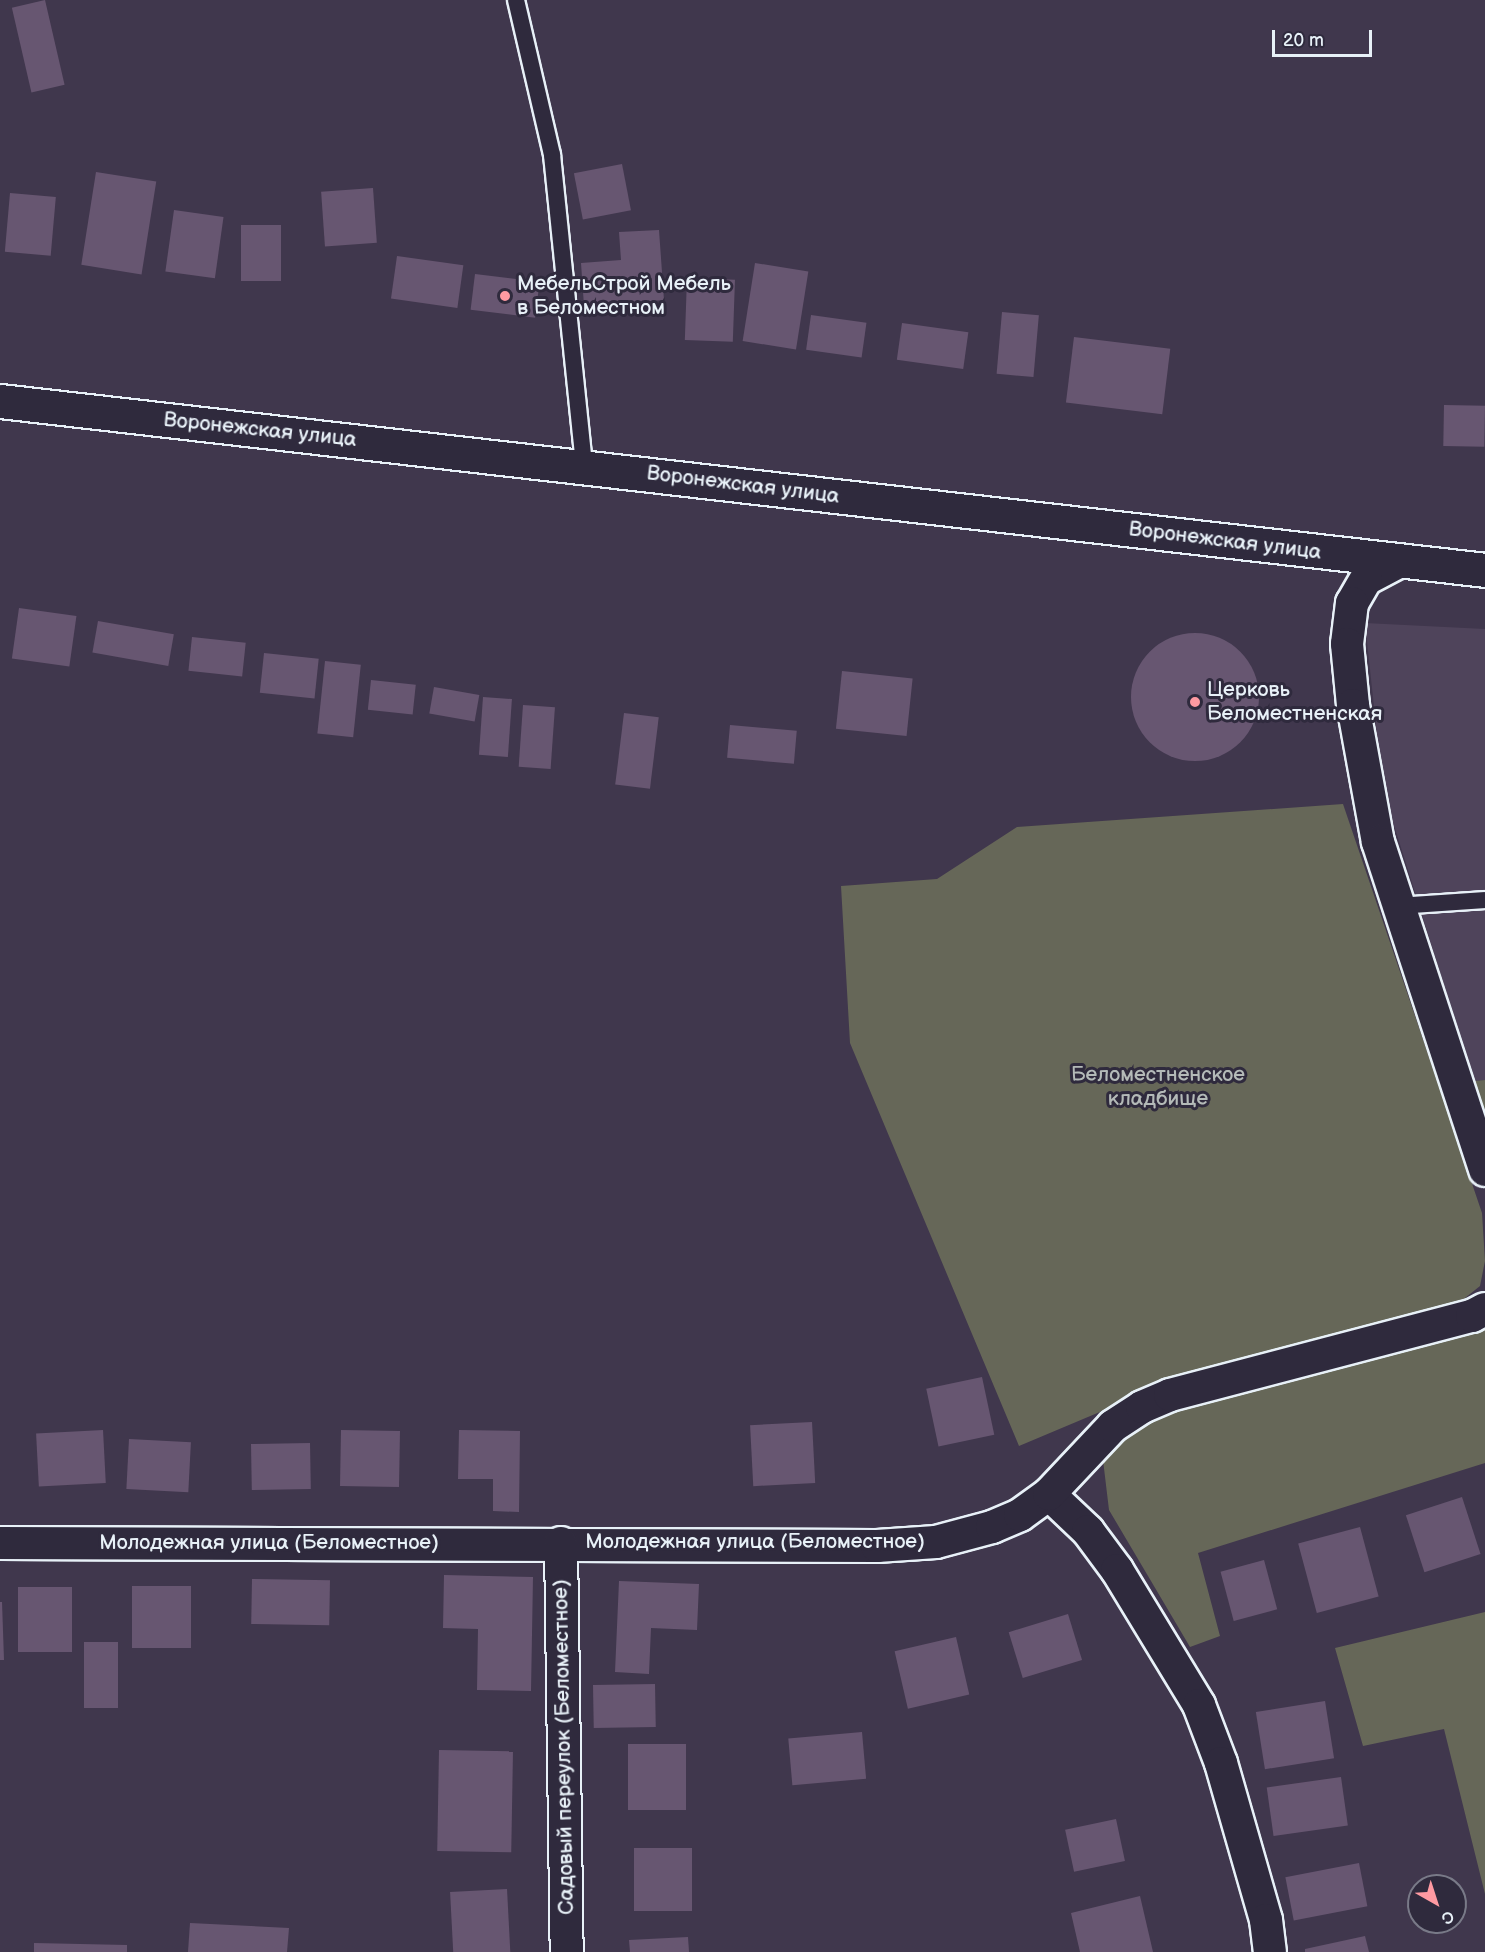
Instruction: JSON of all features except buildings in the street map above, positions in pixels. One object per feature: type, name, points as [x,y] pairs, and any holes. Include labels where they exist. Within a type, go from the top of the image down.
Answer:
[{"type":"street","name":"Воронежская улица","points":[[0,401],[1485,570]]},
{"type":"street","points":[[1400,561],[1378,570],[1358,588],[1349,611],[1347,635],[1365,776],[1378,842],[1485,1170]]},
{"type":"street","name":"Молодежная улица (Беломестное)","points":[[0,1543],[561,1543],[877,1546],[936,1542],[992,1527],[1049,1494],[1113,1426],[1142,1407],[1170,1395],[1472,1316],[1485,1309]]},
{"type":"street","points":[[1049,1494],[1088,1531],[1117,1570],[1199,1705],[1221,1763],[1266,1920],[1270,1952]]},
{"type":"street","name":"Садовый переулок (Беломестное)","points":[[561,1543],[567,1952]]},
{"type":"lane","points":[[516,0],[552,155],[584,467]]},
{"type":"lane","points":[[1398,906],[1485,900]]},
{"type":"shaded area","points":[[1365,623],[1485,629],[1485,1080],[1474,1081],[1383,790]]},
{"type":"green space","name":"Беломестненское кладбище","points":[[1343,804],[1482,1213],[1485,1261],[1480,1286],[1450,1310],[1164,1385],[1019,1446],[850,1043],[841,886],[937,879],[1017,827]]},
{"type":"green space","points":[[1485,1080],[1485,1114],[1474,1081]]},
{"type":"green space","points":[[1485,1325],[1485,1463],[1198,1553],[1220,1636],[1190,1647],[1109,1510],[1103,1460],[1130,1429],[1200,1401]]},
{"type":"green space","points":[[1485,1612],[1485,1894],[1444,1729],[1363,1746],[1335,1648]]},
{"type":"place","name":"МебельСтрой Мебель в Беломестном","points":[[505,296]]},
{"type":"place","name":"Церковь Беломестненская","points":[[1195,702]]}]
